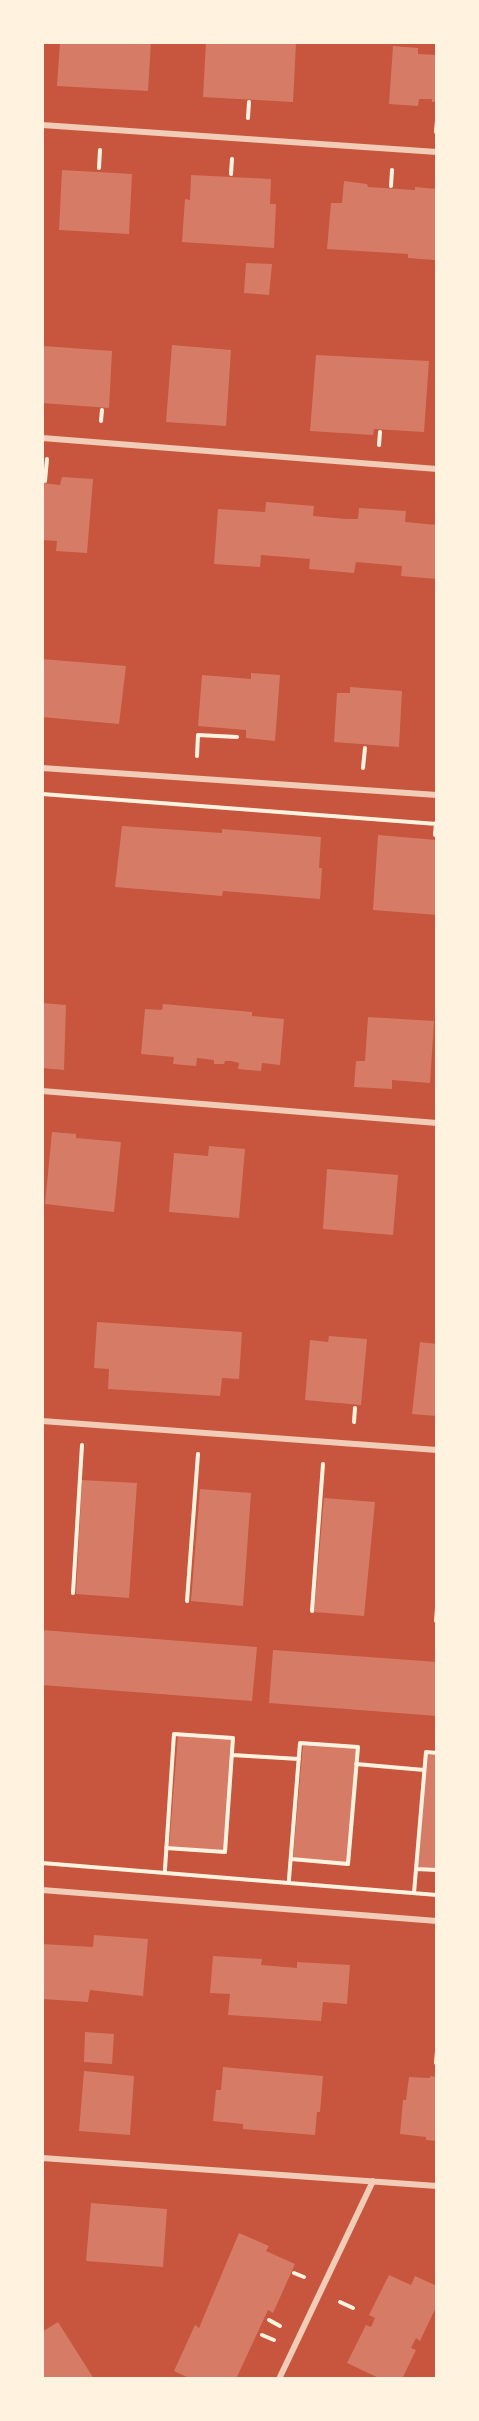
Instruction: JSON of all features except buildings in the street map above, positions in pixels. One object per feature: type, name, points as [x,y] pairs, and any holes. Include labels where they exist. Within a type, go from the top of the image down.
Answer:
[{"type":"street","points":[[42,125],[437,152]]},
{"type":"street","points":[[42,438],[437,469]]},
{"type":"street","points":[[42,768],[437,795]]},
{"type":"street","points":[[42,1091],[437,1122]]},
{"type":"street","points":[[42,1420],[437,1450]]},
{"type":"street","points":[[42,1890],[437,1921]]},
{"type":"street","points":[[42,2158],[437,2186]]},
{"type":"street","points":[[279,2379],[373,2181]]},
{"type":"path","points":[[248,122],[249,102]]},
{"type":"path","points":[[99,168],[100,149]]},
{"type":"path","points":[[231,174],[232,158]]},
{"type":"path","points":[[391,186],[392,170]]},
{"type":"path","points":[[100,425],[102,410]]},
{"type":"path","points":[[379,446],[380,432]]},
{"type":"path","points":[[45,481],[47,458]]},
{"type":"path","points":[[196,756],[198,735],[237,737]]},
{"type":"path","points":[[363,768],[365,748]]},
{"type":"path","points":[[42,794],[436,824],[435,835]]},
{"type":"path","points":[[354,1423],[355,1408]]},
{"type":"path","points":[[73,1593],[82,1439]]},
{"type":"path","points":[[187,1601],[198,1448]]},
{"type":"path","points":[[312,1611],[324,1457]]},
{"type":"path","points":[[436,1621],[437,1608]]},
{"type":"path","points":[[165,1873],[166,1848],[174,1734],[233,1738],[225,1852],[166,1848]]},
{"type":"path","points":[[289,1883],[300,1743],[357,1747],[348,1864],[291,1859]]},
{"type":"path","points":[[414,1893],[426,1752],[437,1753]]},
{"type":"path","points":[[232,1755],[299,1759]]},
{"type":"path","points":[[356,1764],[424,1770]]},
{"type":"path","points":[[42,1863],[437,1895]]},
{"type":"path","points":[[416,1869],[437,1870]]},
{"type":"path","points":[[436,2063],[437,2051]]},
{"type":"path","points":[[303,2286],[311,2269]]},
{"type":"path","points":[[294,2273],[307,2279]]},
{"type":"path","points":[[336,2301],[353,2308]]},
{"type":"path","points":[[269,2320],[284,2327],[274,2347]]},
{"type":"path","points":[[262,2335],[278,2341]]}]
